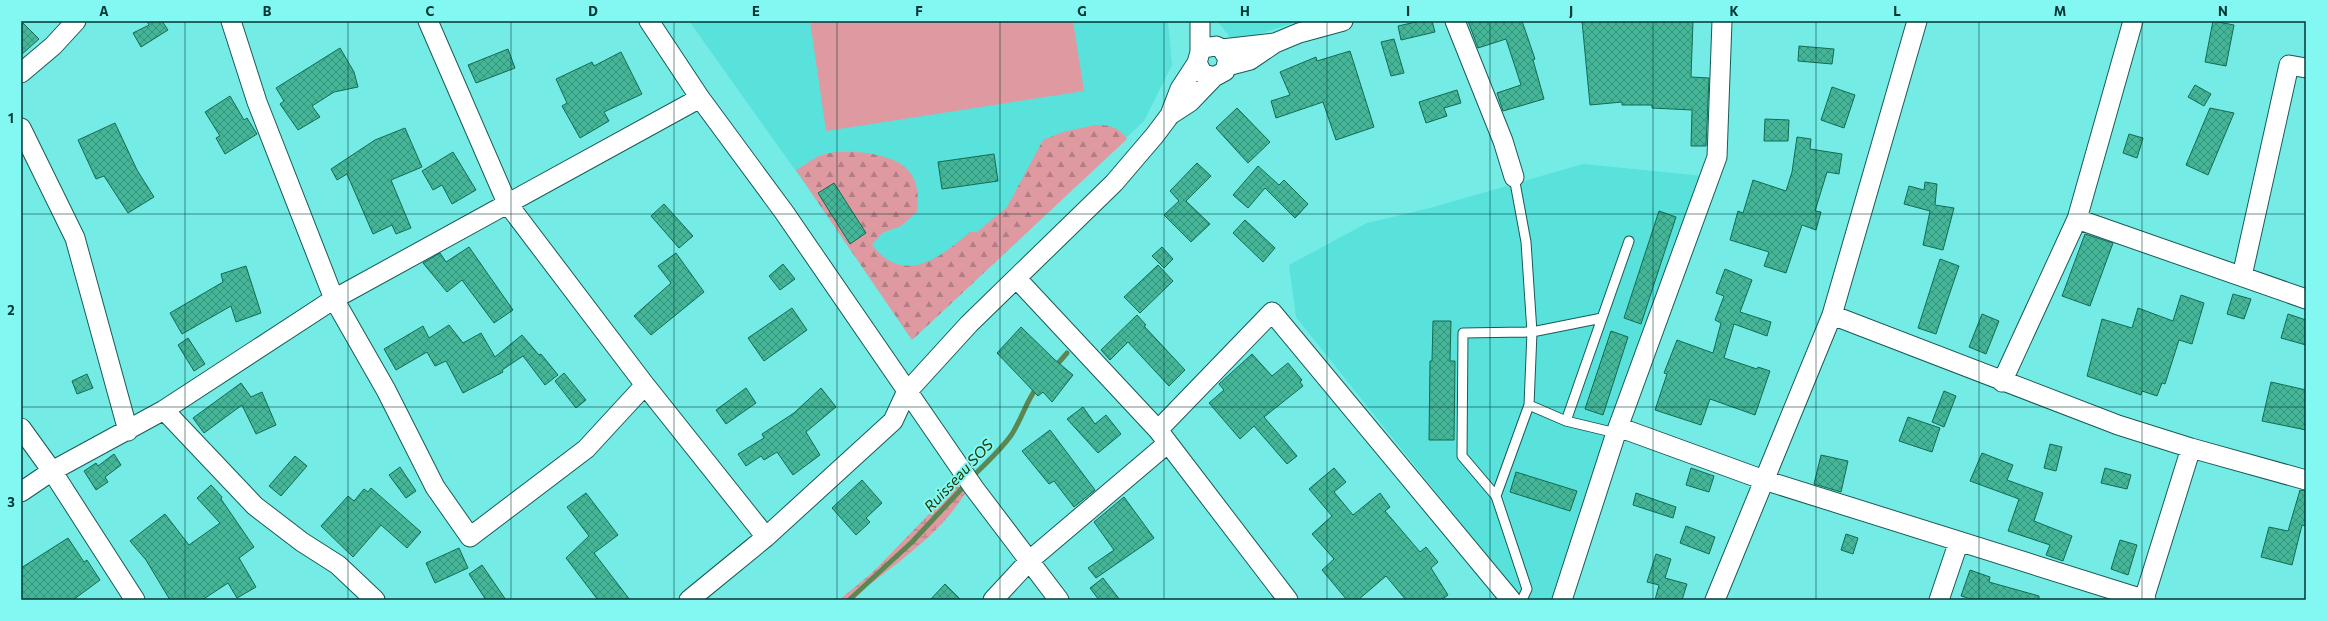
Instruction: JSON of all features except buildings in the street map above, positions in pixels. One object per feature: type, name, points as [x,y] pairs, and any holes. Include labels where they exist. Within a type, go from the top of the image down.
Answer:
[{"type":"street","points":[[21,73],[53,46],[76,21]]},
{"type":"street","points":[[231,21],[257,102],[334,299],[386,390],[435,487],[470,537],[586,449],[645,385]]},
{"type":"street","points":[[428,21],[507,203],[645,385],[766,537]]},
{"type":"street","points":[[649,21],[700,98],[718,120],[784,212],[906,393],[974,488],[1059,600]]},
{"type":"street","points":[[1200,21],[1213,59]]},
{"type":"street","points":[[1212,21],[1213,59]]},
{"type":"street","points":[[689,600],[766,537],[893,421],[906,393],[969,324],[1017,279],[1114,183],[1170,115],[1180,89],[1213,59],[1250,60],[1275,43],[1343,21]]},
{"type":"street","points":[[1455,21],[1503,141],[1514,177]]},
{"type":"street","points":[[1562,600],[1617,430],[1717,157],[1722,21]]},
{"type":"street","points":[[1715,600],[1832,315],[1918,21]]},
{"type":"street","points":[[2002,382],[2077,218],[2133,21]]},
{"type":"street","points":[[2242,276],[2289,65],[2306,68]]},
{"type":"street","points":[[21,492],[52,471],[128,431],[164,410],[334,299],[700,98]]},
{"type":"street","points":[[21,128],[75,238],[128,431]]},
{"type":"street","points":[[2077,218],[2306,299]]},
{"type":"street","points":[[1017,279],[1163,437],[1288,600]]},
{"type":"street","points":[[993,600],[1030,560],[1163,437],[1272,312],[1511,600]]},
{"type":"street","points":[[1832,315],[2002,382],[2118,425],[2191,448],[2306,480]]},
{"type":"street","points":[[164,410],[255,506],[302,542],[338,565],[375,600]]},
{"type":"street","points":[[21,428],[52,471],[135,600]]},
{"type":"street","points":[[1617,430],[1764,480],[2145,600],[2191,448]]},
{"type":"street","points":[[1939,600],[1959,541]]},
{"type":"lane","points":[[1496,496],[1529,405],[1532,332],[1526,242],[1514,177]]},
{"type":"lane","points":[[1566,421],[1629,241]]},
{"type":"lane","points":[[1522,600],[1527,589],[1496,496],[1462,456],[1463,333],[1532,332],[1602,318]]},
{"type":"lane","points":[[1529,405],[1566,421],[1617,430]]},
{"type":"shaded area","points":[[689,21],[1168,21],[1172,65],[1144,121],[912,340],[810,191]]},
{"type":"shaded area","points":[[1217,21],[1300,21],[1234,42]]},
{"type":"shaded area","points":[[1583,164],[1703,176],[1553,600],[1522,600],[1296,317],[1289,265],[1367,223],[1430,208]]},
{"type":"green space","points":[[810,21],[1073,21],[1084,91],[826,131]]},
{"type":"green space","points":[[1095,125],[1117,129],[1127,139],[912,340],[796,170],[819,156],[828,153],[841,152],[868,153],[882,156],[895,161],[904,167],[911,174],[917,188],[917,212],[901,226],[882,233],[872,245],[884,257],[897,264],[909,266],[922,264],[947,251],[970,232],[977,232],[1007,207],[1043,140],[1063,132]]},
{"type":"green space","points":[[957,485],[966,492],[945,520],[920,545],[864,589],[853,600],[839,600],[873,572]]},
{"type":"waterway","name":"Ruisseau SOS","points":[[1054,368],[1067,353]]},
{"type":"waterway","name":"Ruisseau SOS","points":[[971,478],[1008,440],[1037,387]]},
{"type":"waterway","name":"Ruisseau SOS","points":[[849,600],[912,542],[966,484]]}]
